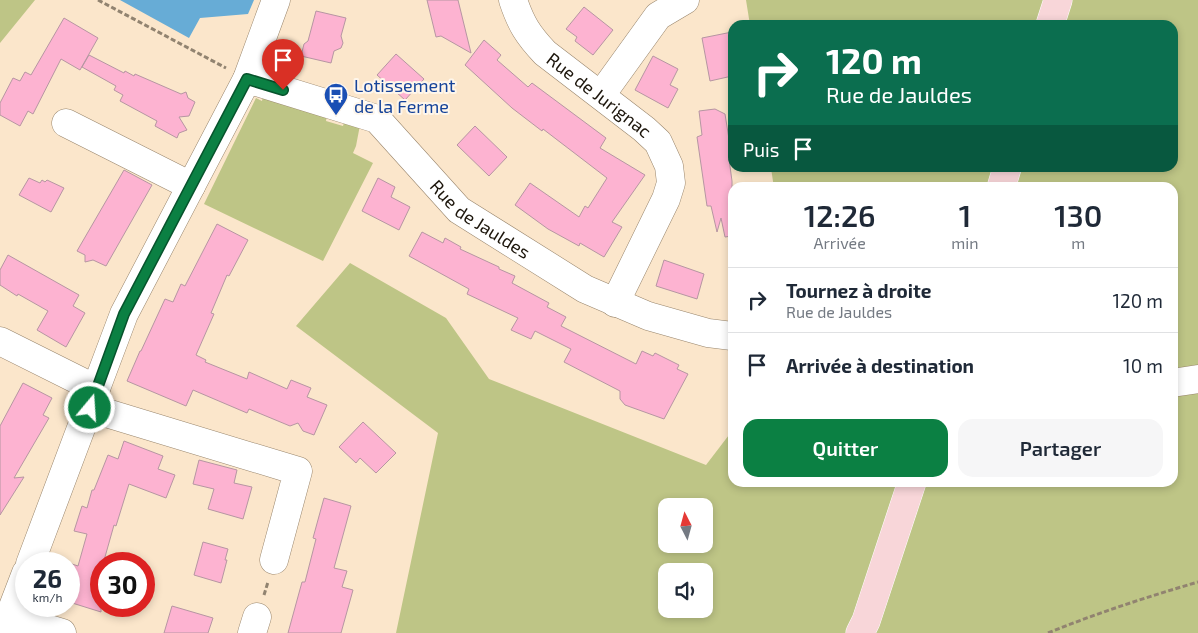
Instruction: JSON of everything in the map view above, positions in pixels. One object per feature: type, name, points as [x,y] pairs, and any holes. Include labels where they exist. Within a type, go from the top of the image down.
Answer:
[{"type":"main road","points":[[1052,20],[1058,0]]},
{"type":"main road","points":[[860,633],[866,621],[910,487]]},
{"type":"street","points":[[35,552],[124,314],[247,79],[276,0]]},
{"type":"street","name":"Rue de Jurignac","points":[[514,0],[520,22],[545,53],[644,129],[658,142],[669,166],[671,183],[666,199],[615,303]]},
{"type":"street","points":[[601,96],[658,16],[685,0]]},
{"type":"street","name":"Rue de Jauldes","points":[[247,79],[377,119],[459,210],[585,289],[648,316],[708,333],[728,336]]},
{"type":"street","points":[[66,122],[191,186]]},
{"type":"street","points":[[0,341],[93,398],[298,471],[274,560]]},
{"type":"street","points":[[1178,382],[1198,379]]},
{"type":"street","points":[[15,602],[6,625],[62,633]]},
{"type":"path","points":[[98,0],[247,79]]},
{"type":"path","points":[[254,625],[274,560]]},
{"type":"path","points":[[1048,633],[1153,595],[1198,582]]},
{"type":"green space","points":[[0,0],[35,0],[0,43]]},
{"type":"green space","points":[[746,0],[1198,0],[1198,633],[396,633],[438,433],[296,326],[350,263],[446,318],[489,379],[706,465],[728,436],[728,487],[1178,487],[1178,182],[773,182],[772,172],[1178,172],[1178,20],[749,20]]},
{"type":"green space","points":[[263,95],[327,114],[326,121],[343,126],[345,119],[360,125],[353,153],[373,163],[323,261],[204,204],[256,98],[262,101]]},
{"type":"water","points":[[120,0],[254,0],[248,14],[200,18],[189,38]]},
{"type":"building","points":[[427,0],[458,0],[471,53],[441,36],[436,37]]},
{"type":"building","points":[[584,7],[613,30],[593,55],[575,41],[577,37],[566,29]]},
{"type":"building","points":[[316,11],[346,18],[341,36],[343,43],[341,48],[334,51],[331,63],[301,56],[304,44],[308,41]]},
{"type":"building","points":[[64,18],[98,38],[80,70],[61,59],[33,114],[28,111],[20,126],[0,115],[0,103],[13,78],[20,81],[25,72],[31,75]]},
{"type":"building","points":[[728,33],[728,77],[710,81],[702,38]]},
{"type":"building","points":[[484,40],[501,55],[497,60],[528,87],[532,83],[606,138],[600,148],[645,175],[612,222],[622,227],[604,257],[580,243],[579,246],[548,229],[515,205],[530,183],[579,217],[585,206],[588,208],[607,178],[512,108],[465,65]]},
{"type":"building","points":[[396,54],[424,79],[405,100],[377,75]]},
{"type":"building","points":[[89,55],[124,73],[125,71],[134,76],[135,74],[181,94],[186,92],[188,98],[195,102],[189,116],[179,117],[187,130],[179,133],[177,138],[155,126],[157,121],[120,101],[123,95],[114,90],[116,86],[82,67]]},
{"type":"building","points":[[653,56],[678,69],[670,85],[678,89],[668,108],[635,90]]},
{"type":"building","points":[[715,109],[725,114],[728,133],[728,172],[731,172],[732,181],[728,182],[728,237],[725,237],[721,218],[717,232],[711,206],[707,206],[697,137],[702,135],[699,111]]},
{"type":"building","points":[[475,126],[507,157],[489,176],[457,145]]},
{"type":"building","points":[[124,170],[152,185],[106,266],[93,260],[85,262],[85,255],[77,251]]},
{"type":"building","points":[[29,178],[40,183],[42,180],[45,182],[47,180],[64,188],[51,212],[19,195]]},
{"type":"building","points":[[378,178],[395,187],[391,197],[410,207],[399,230],[362,211]]},
{"type":"building","points":[[217,224],[248,240],[229,276],[227,275],[211,313],[214,314],[196,355],[206,360],[205,362],[247,379],[249,372],[287,389],[291,380],[311,388],[307,397],[327,405],[314,435],[303,431],[298,423],[290,426],[249,409],[247,413],[193,390],[186,406],[127,381],[165,299],[173,302],[181,284],[185,286]]},
{"type":"building","points":[[422,232],[443,243],[445,238],[461,247],[460,249],[515,276],[512,283],[549,303],[547,307],[566,317],[561,326],[636,364],[642,351],[653,356],[655,353],[679,365],[677,369],[688,374],[664,419],[625,405],[620,399],[620,391],[564,362],[571,349],[535,331],[531,339],[511,330],[518,318],[467,294],[469,289],[409,256]]},
{"type":"building","points":[[8,255],[79,295],[73,306],[85,313],[66,347],[37,330],[48,311],[18,294],[17,296],[0,285],[0,270]]},
{"type":"building","points":[[664,260],[704,274],[697,299],[656,286]]},
{"type":"building","points":[[23,383],[52,398],[43,415],[49,418],[14,478],[24,477],[0,515],[0,426]]},
{"type":"building","points":[[363,422],[396,453],[376,473],[360,458],[356,463],[339,447]]},
{"type":"building","points":[[124,441],[163,456],[158,469],[175,475],[166,498],[129,484],[106,552],[90,552],[90,609],[80,605],[80,559],[87,534],[74,531],[82,506],[87,508],[92,490],[94,490],[108,455],[118,459]]},
{"type":"building","points":[[199,460],[237,470],[234,483],[252,487],[243,519],[208,509],[214,489],[193,484]]},
{"type":"building","points":[[324,498],[351,506],[334,568],[347,571],[342,587],[353,590],[341,633],[288,633],[302,582],[305,582],[316,539],[313,538]]},
{"type":"building","points":[[203,542],[228,549],[221,583],[194,575]]},
{"type":"building","points":[[172,606],[213,618],[208,633],[164,633]]},
{"type":"place","name":"Lotissement de la Ferme","points":[[336,116]]},
{"type":"route","points":[[90,408],[124,314],[247,79],[283,90]]}]
